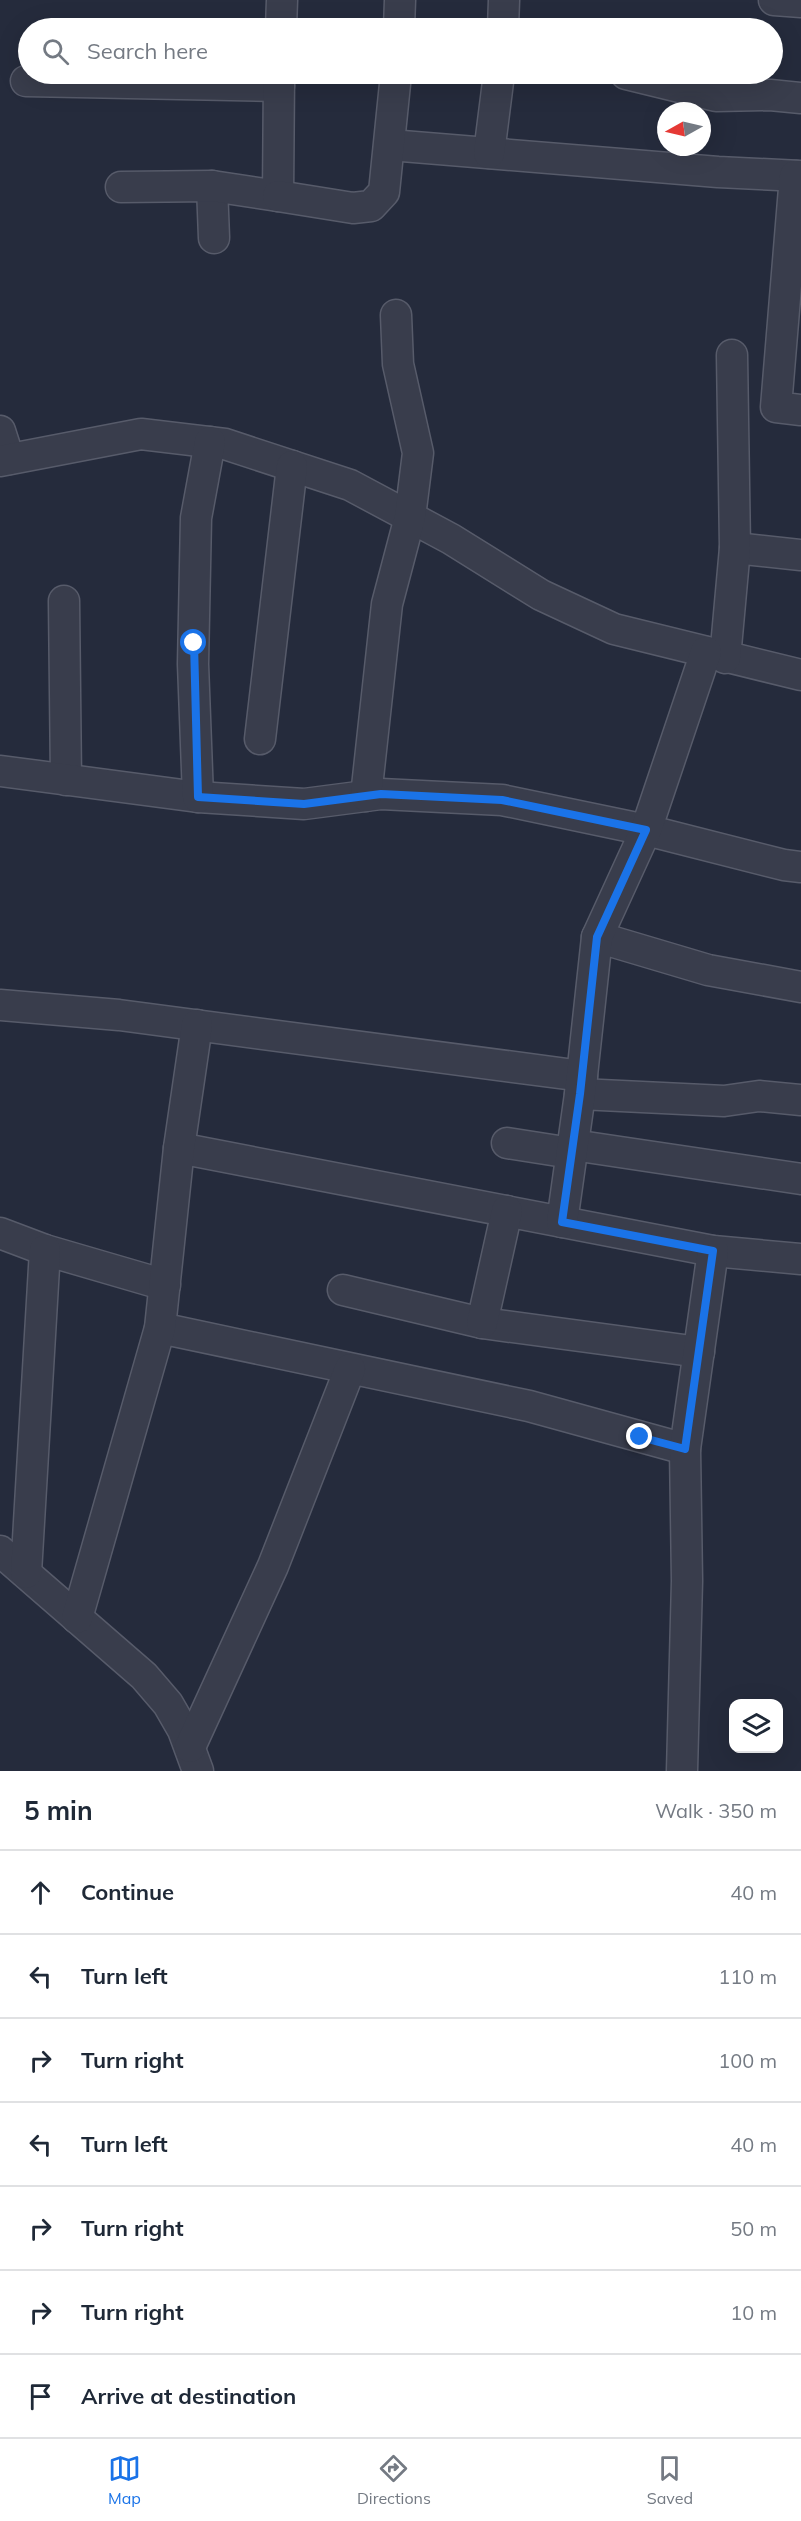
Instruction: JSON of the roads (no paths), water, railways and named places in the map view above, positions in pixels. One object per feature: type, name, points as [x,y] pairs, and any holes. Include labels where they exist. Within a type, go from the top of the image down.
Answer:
[{"type":"street","points":[[273,0],[282,0],[281,18]]},
{"type":"street","points":[[399,18],[400,0]]},
{"type":"street","points":[[503,18],[504,0]]},
{"type":"street","points":[[774,0],[801,2]]},
{"type":"street","points":[[278,196],[279,84]]},
{"type":"street","points":[[121,187],[212,186],[353,208],[371,206],[384,192],[395,84]]},
{"type":"street","points":[[489,153],[498,84]]},
{"type":"street","points":[[667,84],[716,96],[770,95],[801,98]]},
{"type":"street","points":[[390,145],[718,172],[798,176],[789,402],[732,386]]},
{"type":"street","points":[[212,186],[213,238]]},
{"type":"street","points":[[366,796],[387,604],[410,517],[418,453],[398,364],[396,315]]},
{"type":"street","points":[[562,1222],[581,1085],[597,937],[646,830],[716,655],[735,548],[732,356]]},
{"type":"street","points":[[0,431],[4,460],[141,434],[225,444],[350,485],[410,517],[541,595],[614,629],[801,675]]},
{"type":"street","points":[[198,797],[193,664],[196,518],[210,442]]},
{"type":"street","points":[[260,739],[291,466]]},
{"type":"street","points":[[735,548],[801,555]]},
{"type":"street","points":[[64,601],[66,780]]},
{"type":"street","points":[[0,768],[66,780],[198,797],[304,804],[381,794],[502,800],[646,830],[784,865],[801,867]]},
{"type":"street","points":[[597,937],[708,970],[801,987]]},
{"type":"street","points":[[0,1005],[118,1015],[197,1025],[581,1085],[724,1101],[759,1096],[801,1100]]},
{"type":"street","points":[[77,1618],[160,1328],[179,1148],[197,1025]]},
{"type":"street","points":[[507,1143],[572,1149],[801,1179]]},
{"type":"street","points":[[179,1148],[713,1251],[801,1259]]},
{"type":"street","points":[[482,1323],[507,1211]]},
{"type":"street","points":[[0,1233],[45,1250],[165,1285]]},
{"type":"street","points":[[26,1573],[45,1250]]},
{"type":"street","points":[[682,1771],[687,1581],[685,1449],[713,1251]]},
{"type":"street","points":[[343,1290],[482,1323],[699,1352]]},
{"type":"street","points":[[160,1328],[529,1407],[685,1449]]},
{"type":"street","points":[[194,1759],[350,1369]]},
{"type":"street","points":[[0,1551],[144,1676],[168,1704],[183,1730],[194,1759]]}]
